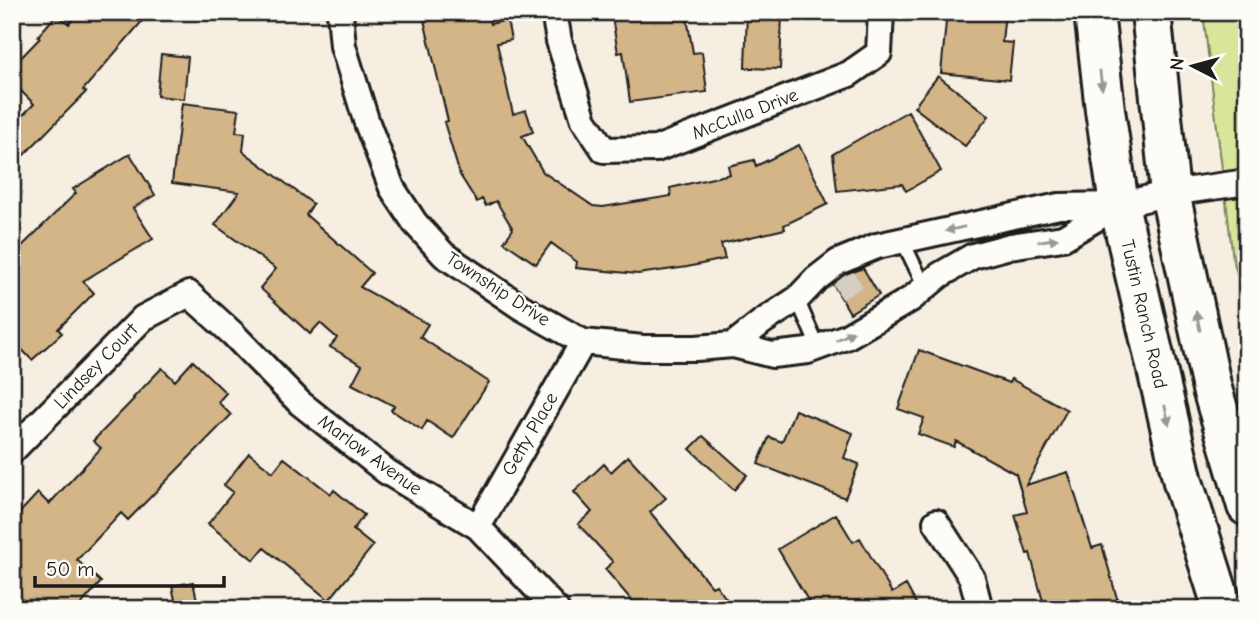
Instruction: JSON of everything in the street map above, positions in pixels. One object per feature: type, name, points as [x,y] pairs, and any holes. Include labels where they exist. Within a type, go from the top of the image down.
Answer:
[{"type":"main road","name":"Tustin Ranch Road","points":[[1094,12],[1119,205],[1183,482],[1223,609]]},
{"type":"main road","points":[[1151,12],[1170,193],[1213,389],[1247,506]]},
{"type":"street","name":"Township Drive","points":[[340,12],[343,46],[367,123],[392,188],[415,223],[444,255],[521,307],[583,342],[643,348],[733,345],[772,355],[808,351],[846,337],[911,299],[940,275],[972,256],[1010,246],[1063,238],[1119,205]]},
{"type":"street","name":"McCulla Drive","points":[[554,12],[559,41],[584,120],[604,150],[656,149],[849,74],[878,53],[881,12]]},
{"type":"street","points":[[1170,193],[1247,182]]},
{"type":"street","name":"Township Drive","points":[[733,345],[800,295],[838,262],[877,246],[1059,206],[1119,205],[1170,193]]},
{"type":"street","points":[[865,271],[877,246]]},
{"type":"street","name":"Township Drive","points":[[800,295],[836,289]]},
{"type":"street","name":"Lindsey Court","points":[[12,451],[143,318],[189,294]]},
{"type":"street","name":"Marlow Avenue","points":[[189,294],[233,334],[300,403],[387,472],[478,527],[556,609]]},
{"type":"street","name":"Getty Place","points":[[478,527],[583,342]]},
{"type":"street","points":[[936,523],[972,578],[979,609]]},
{"type":"lane","points":[[902,240],[925,287]]},
{"type":"lane","points":[[800,295],[818,347]]},
{"type":"green space","points":[[1203,12],[1247,12],[1247,308],[1233,259]]},
{"type":"building","points":[[79,12],[150,12],[83,90],[86,92],[12,167],[12,126],[34,104],[12,82],[12,67],[40,38],[38,36],[57,14],[69,24]]},
{"type":"building","points":[[460,12],[487,12],[490,24],[507,20],[511,40],[497,43],[513,114],[526,110],[533,132],[522,136],[543,172],[593,206],[603,207],[671,196],[670,188],[730,174],[728,166],[754,160],[756,166],[799,145],[828,204],[784,225],[785,229],[721,244],[725,259],[687,267],[638,274],[576,268],[577,262],[551,243],[536,264],[504,242],[513,229],[496,201],[486,206],[482,199],[477,202],[460,175],[444,122],[448,121],[424,20]]},
{"type":"building","points":[[638,12],[686,12],[693,53],[702,52],[707,92],[630,102],[623,52],[618,53],[612,17]]},
{"type":"building","points":[[747,12],[782,12],[780,69],[745,68]]},
{"type":"building","points":[[947,12],[1005,12],[1002,42],[1013,43],[1009,80],[941,73]]},
{"type":"building","points":[[161,54],[188,57],[184,99],[157,96]]},
{"type":"building","points":[[938,76],[989,116],[965,146],[914,107]]},
{"type":"building","points":[[182,103],[239,110],[236,132],[245,133],[243,151],[313,204],[306,215],[372,273],[360,287],[428,324],[420,337],[489,382],[453,438],[427,421],[422,430],[391,410],[394,406],[352,384],[362,365],[330,347],[337,338],[320,323],[310,334],[260,288],[276,269],[215,225],[239,192],[172,183]]},
{"type":"building","points":[[908,111],[941,171],[906,191],[902,184],[837,191],[833,154]]},
{"type":"building","points":[[130,154],[155,195],[133,208],[153,239],[83,281],[94,293],[58,329],[62,333],[32,360],[12,339],[12,256],[76,193],[73,189]]},
{"type":"building","points":[[863,268],[879,295],[850,313],[833,284]]},
{"type":"building","points":[[919,350],[1009,383],[1011,379],[1067,410],[1026,485],[1068,472],[1092,548],[1102,545],[1120,609],[1045,609],[1030,553],[1027,554],[1015,515],[1027,512],[1016,474],[956,441],[954,447],[918,434],[924,418],[898,409]]},
{"type":"building","points":[[193,361],[226,393],[218,402],[231,415],[128,520],[121,513],[77,560],[101,582],[77,609],[12,609],[12,521],[38,493],[49,504],[101,448],[93,441],[162,368],[175,381]]},
{"type":"building","points":[[795,410],[853,433],[844,458],[859,464],[845,498],[758,464],[769,437],[782,442]]},
{"type":"building","points":[[703,436],[747,475],[734,490],[690,449]]},
{"type":"building","points":[[249,453],[273,472],[284,458],[331,494],[334,490],[364,515],[353,530],[373,546],[329,600],[264,548],[254,560],[208,524],[233,492],[224,485]]},
{"type":"building","points":[[628,456],[666,498],[650,512],[712,587],[716,585],[734,609],[639,609],[605,569],[613,562],[578,524],[592,512],[574,492],[604,464],[611,472]]},
{"type":"building","points":[[836,514],[853,542],[860,538],[892,593],[906,585],[919,609],[813,609],[778,549]]},
{"type":"building","points":[[193,582],[199,609],[177,609],[172,586]]},
{"type":"tunnel","points":[[836,289],[865,271]]}]
